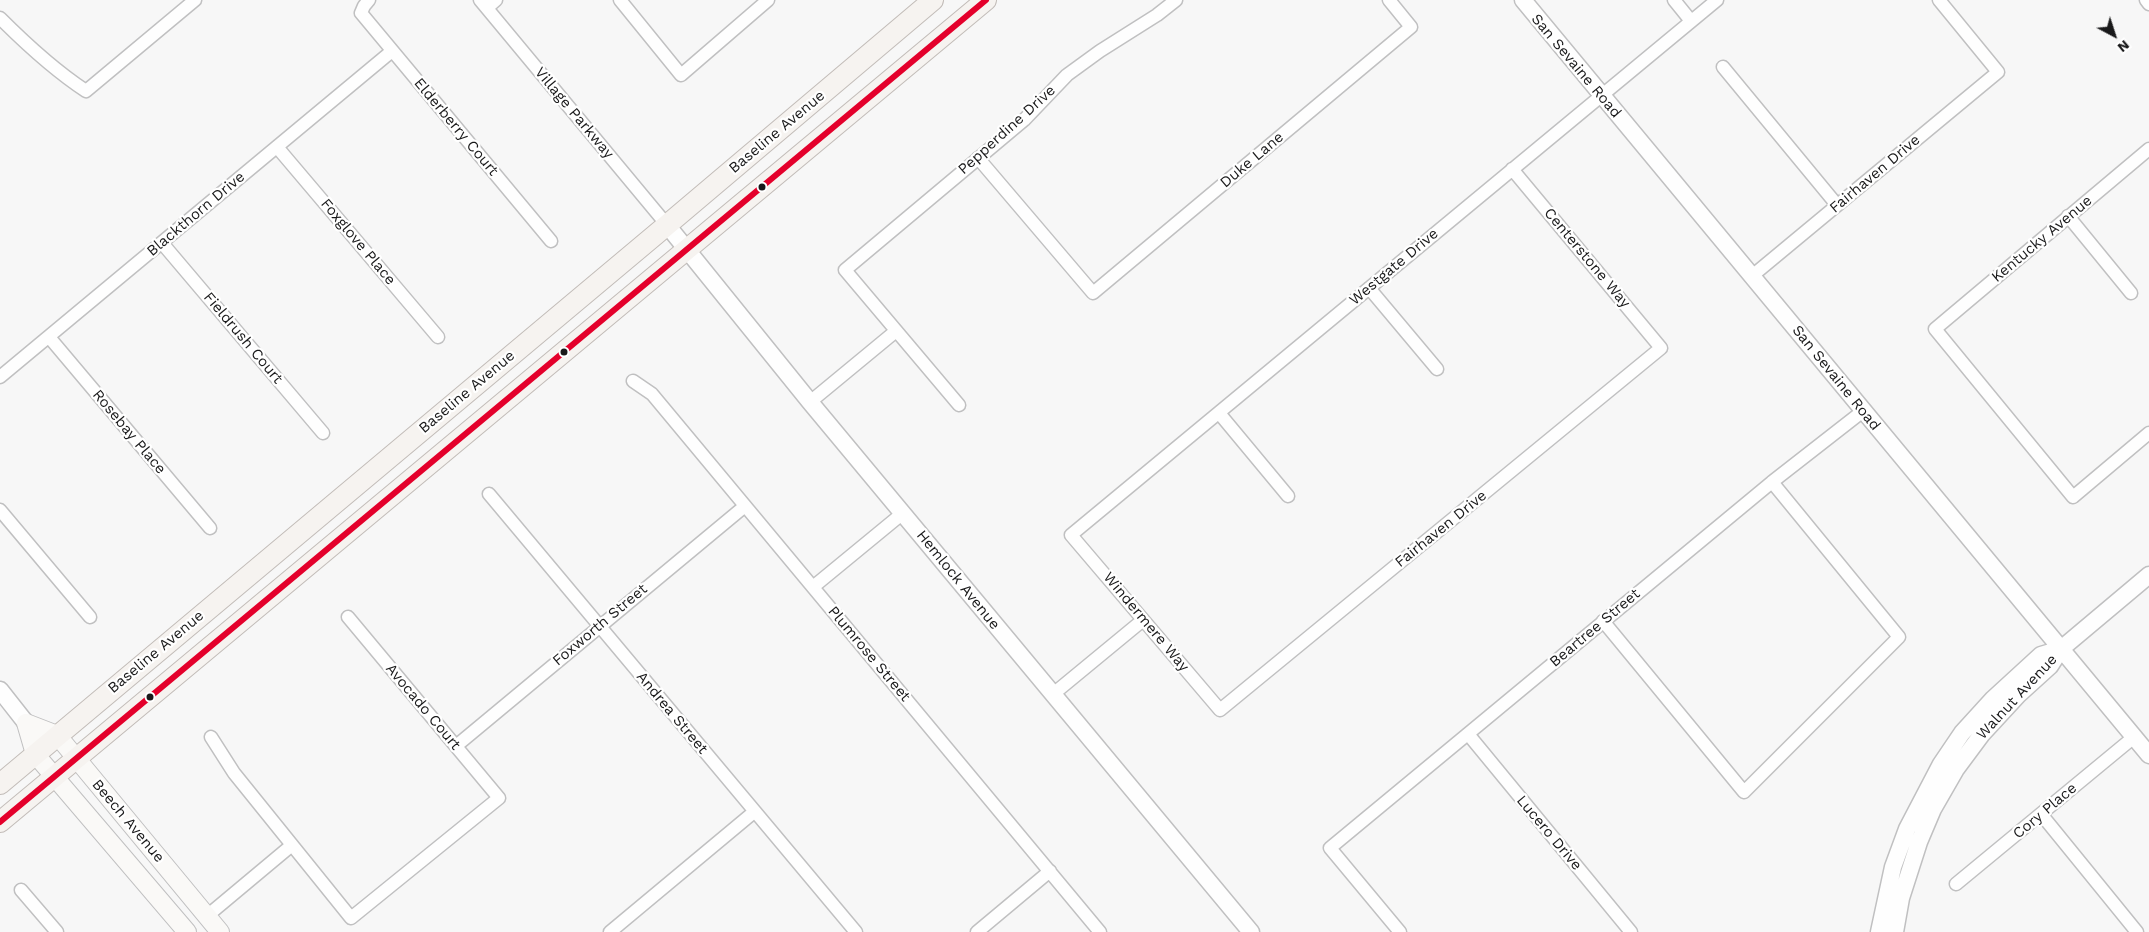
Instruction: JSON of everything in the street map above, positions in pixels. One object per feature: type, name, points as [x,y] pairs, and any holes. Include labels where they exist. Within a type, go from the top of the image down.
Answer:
[{"type":"main road","name":"Baseline Avenue","points":[[0,784],[933,0]]},
{"type":"main road","points":[[0,822],[986,0]]},
{"type":"main road","points":[[26,723],[57,735]]},
{"type":"main road","name":"Beech Avenue","points":[[26,723],[35,754],[56,776],[187,932]]},
{"type":"main road","name":"Beech Avenue","points":[[57,735],[220,932]]},
{"type":"street","points":[[0,18],[32,50],[65,77],[86,90],[195,0]]},
{"type":"street","name":"Elderberry Court","points":[[369,0],[361,13],[551,241]]},
{"type":"street","points":[[620,0],[681,75],[768,0]]},
{"type":"street","name":"Pepperdine Drive","points":[[896,330],[845,270],[1024,120],[1067,75],[1100,51],[1157,15],[1176,0]]},
{"type":"street","name":"Duke Lane","points":[[978,158],[1093,293],[1411,27],[1390,0]]},
{"type":"street","name":"San Sevaine Road","points":[[1523,0],[1601,97],[2149,755]]},
{"type":"street","points":[[1674,0],[1691,21]]},
{"type":"street","name":"Westgate Drive","points":[[1071,535],[1717,0]]},
{"type":"street","name":"Fairhaven Drive","points":[[1752,276],[1998,72],[1939,0]]},
{"type":"street","points":[[2146,0],[2149,4]]},
{"type":"street","name":"Village Parkway","points":[[488,3],[667,225]]},
{"type":"street","name":"Blackthorn Drive","points":[[0,378],[392,52]]},
{"type":"street","points":[[1723,67],[1837,205]]},
{"type":"street","name":"Foxglove Place","points":[[277,147],[438,337]]},
{"type":"street","name":"Kentucky Avenue","points":[[2149,149],[1935,329],[2073,497],[2149,433]]},
{"type":"street","name":"Centerstone Way","points":[[1512,169],[1661,348]]},
{"type":"street","points":[[2068,216],[2131,292]]},
{"type":"street","name":"Hemlock Avenue","points":[[667,225],[810,402],[1251,932]]},
{"type":"street","name":"Fieldrush Court","points":[[162,243],[323,433]]},
{"type":"street","points":[[1369,288],[1437,369]]},
{"type":"street","points":[[810,402],[896,330],[959,405]]},
{"type":"street","name":"Rosebay Place","points":[[49,337],[210,528]]},
{"type":"street","name":"Fairhaven Drive","points":[[1220,710],[1661,348]]},
{"type":"street","name":"Plumrose Street","points":[[633,381],[652,394],[1100,932]]},
{"type":"street","name":"Beartree Street","points":[[1400,932],[1330,848],[1772,482],[1863,411]]},
{"type":"street","points":[[1219,413],[1288,496]]},
{"type":"street","points":[[1603,622],[1744,792],[1899,637],[1772,482]]},
{"type":"street","name":"Andrea Street","points":[[489,494],[856,932]]},
{"type":"street","name":"Foxworth Street","points":[[456,746],[598,626],[745,506]]},
{"type":"street","points":[[0,510],[90,617]]},
{"type":"street","points":[[813,587],[903,513]]},
{"type":"street","name":"Windermere Way","points":[[1071,535],[1220,710]]},
{"type":"street","name":"Walnut Avenue","points":[[1895,932],[1901,898],[1919,842],[1934,809],[1956,769],[1982,734],[2018,695],[2050,666],[2061,649],[2149,575]]},
{"type":"street","name":"Avocado Court","points":[[292,845],[351,918],[499,798],[348,617]]},
{"type":"street","points":[[1052,694],[1143,620]]},
{"type":"street","points":[[1878,932],[1891,875],[1907,829],[1941,764],[1962,733],[1993,699],[2042,655],[2061,649]]},
{"type":"street","name":"Beech Avenue","points":[[0,690],[26,723]]},
{"type":"street","name":"Lucero Drive","points":[[1468,734],[1631,932]]},
{"type":"street","points":[[207,916],[292,845],[234,773],[211,737]]},
{"type":"street","name":"Cory Place","points":[[1956,884],[2134,737]]},
{"type":"street","points":[[610,932],[754,812]]},
{"type":"street","points":[[2041,814],[2137,932]]},
{"type":"street","points":[[977,932],[1050,871]]},
{"type":"street","points":[[21,890],[57,932]]},
{"type":"transit line","points":[[0,822],[986,0]]}]
